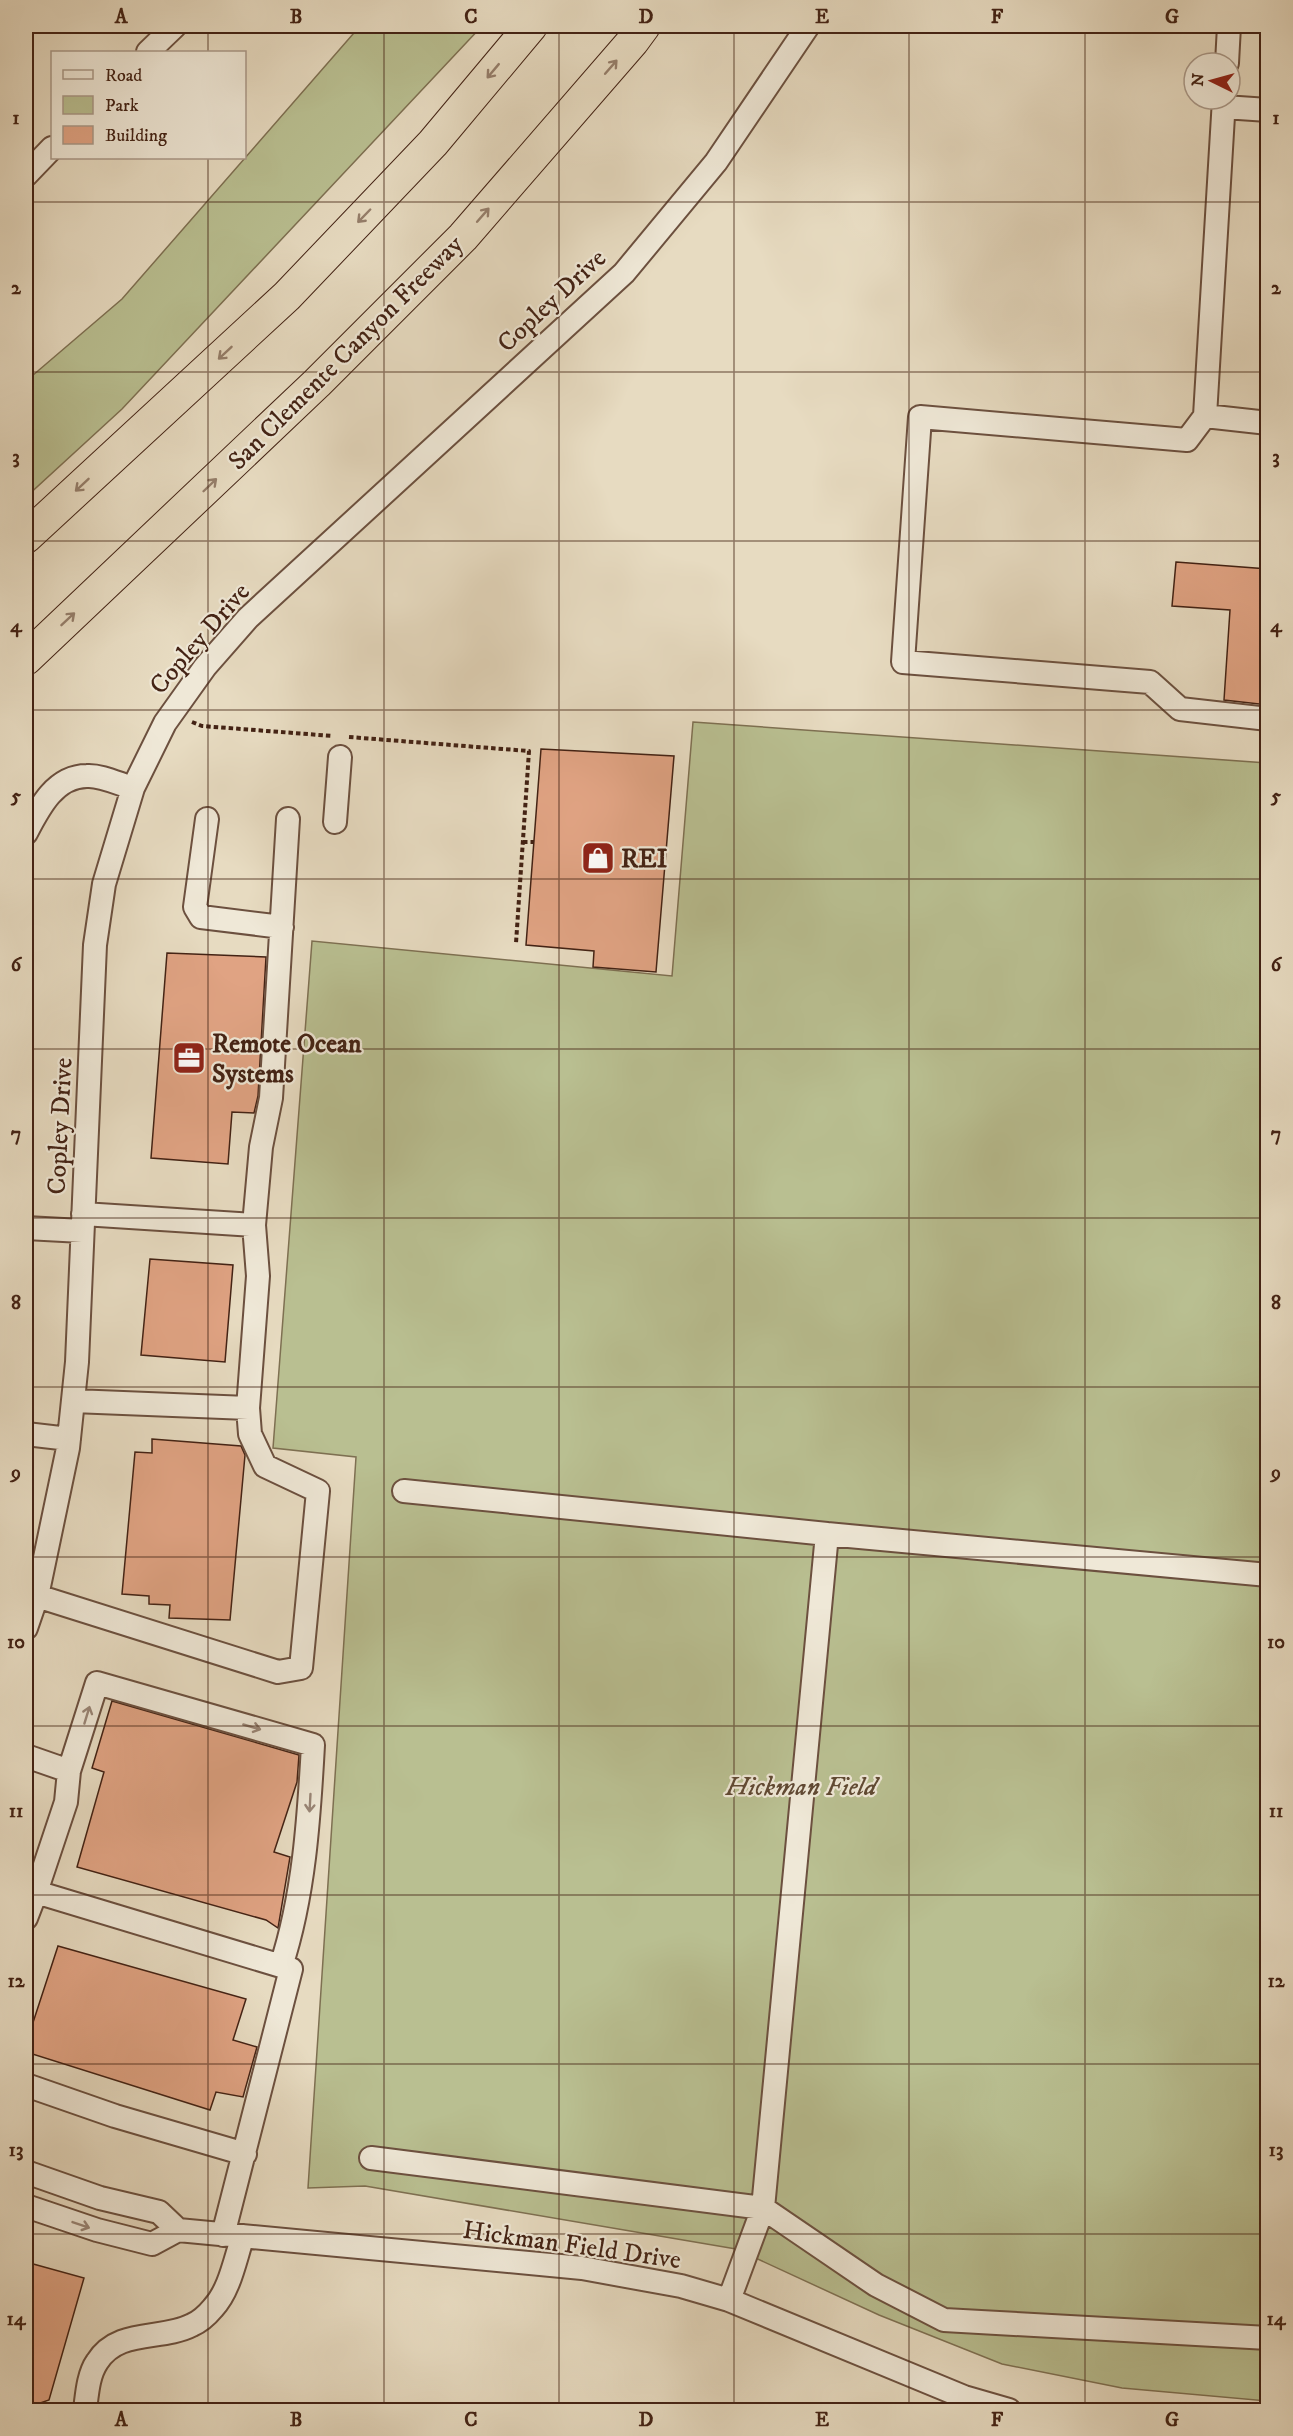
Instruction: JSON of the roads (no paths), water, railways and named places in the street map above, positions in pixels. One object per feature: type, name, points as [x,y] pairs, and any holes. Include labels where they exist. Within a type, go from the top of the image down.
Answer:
[{"type":"highway","points":[[26,537],[287,296],[434,143],[531,26]]},
{"type":"highway","name":"San Clemente Canyon Freeway","points":[[26,659],[301,399],[463,237],[644,26]]},
{"type":"street","points":[[149,51],[175,26]]},
{"type":"street","name":"Copley Drive","points":[[26,1628],[37,1596],[69,1439],[77,1362],[95,945],[104,884],[132,788],[165,723],[205,667],[248,618],[624,273],[716,162],[808,26]]},
{"type":"street","points":[[1228,51],[1229,26]]},
{"type":"street","points":[[1242,106],[1268,110]]},
{"type":"street","points":[[1224,111],[1205,416],[1187,440],[920,417],[903,662],[1150,682],[1180,710],[1268,719]]},
{"type":"street","points":[[26,175],[51,149]]},
{"type":"street","points":[[1205,416],[1268,423]]},
{"type":"street","points":[[335,822],[340,757]]},
{"type":"street","points":[[26,833],[41,806],[63,781],[88,776],[132,788]]},
{"type":"street","points":[[207,819],[195,907],[201,917],[282,927]]},
{"type":"street","points":[[37,1596],[278,1672],[301,1668],[318,1491],[265,1466],[250,1434],[248,1408],[258,1276],[254,1225],[261,1147],[271,1098],[288,819]]},
{"type":"street","points":[[26,1228],[83,1223],[254,1225]]},
{"type":"street","points":[[73,1401],[248,1408]]},
{"type":"street","points":[[26,1434],[69,1439]]},
{"type":"street","points":[[404,1491],[827,1534],[1268,1575]]},
{"type":"street","points":[[729,2300],[763,2208],[827,1534]]},
{"type":"street","points":[[26,1918],[66,1802],[69,1771],[97,1683],[313,1745],[308,1833],[284,1956],[291,1969],[245,2154],[229,2279],[214,2307],[193,2325],[165,2333],[134,2336],[109,2348],[96,2362],[88,2385],[85,2410]]},
{"type":"street","points":[[26,1756],[69,1771]]},
{"type":"street","points":[[36,1892],[284,1956]]},
{"type":"street","points":[[26,2085],[115,2116],[245,2154]]},
{"type":"street","points":[[371,2158],[763,2208],[876,2285],[944,2320],[1268,2337]]},
{"type":"street","points":[[26,2172],[100,2198],[159,2212],[178,2230],[152,2244],[97,2230],[26,2206]]},
{"type":"street","name":"Hickman Field Drive","points":[[178,2230],[582,2268],[681,2286],[729,2300],[964,2397],[1009,2410]]},
{"type":"place","name":"REI","points":[[598,858]]},
{"type":"place","name":"Remote Ocean Systems","points":[[189,1058]]},
{"type":"park label","name":"Hickman Field","points":[[801,1786]]}]
